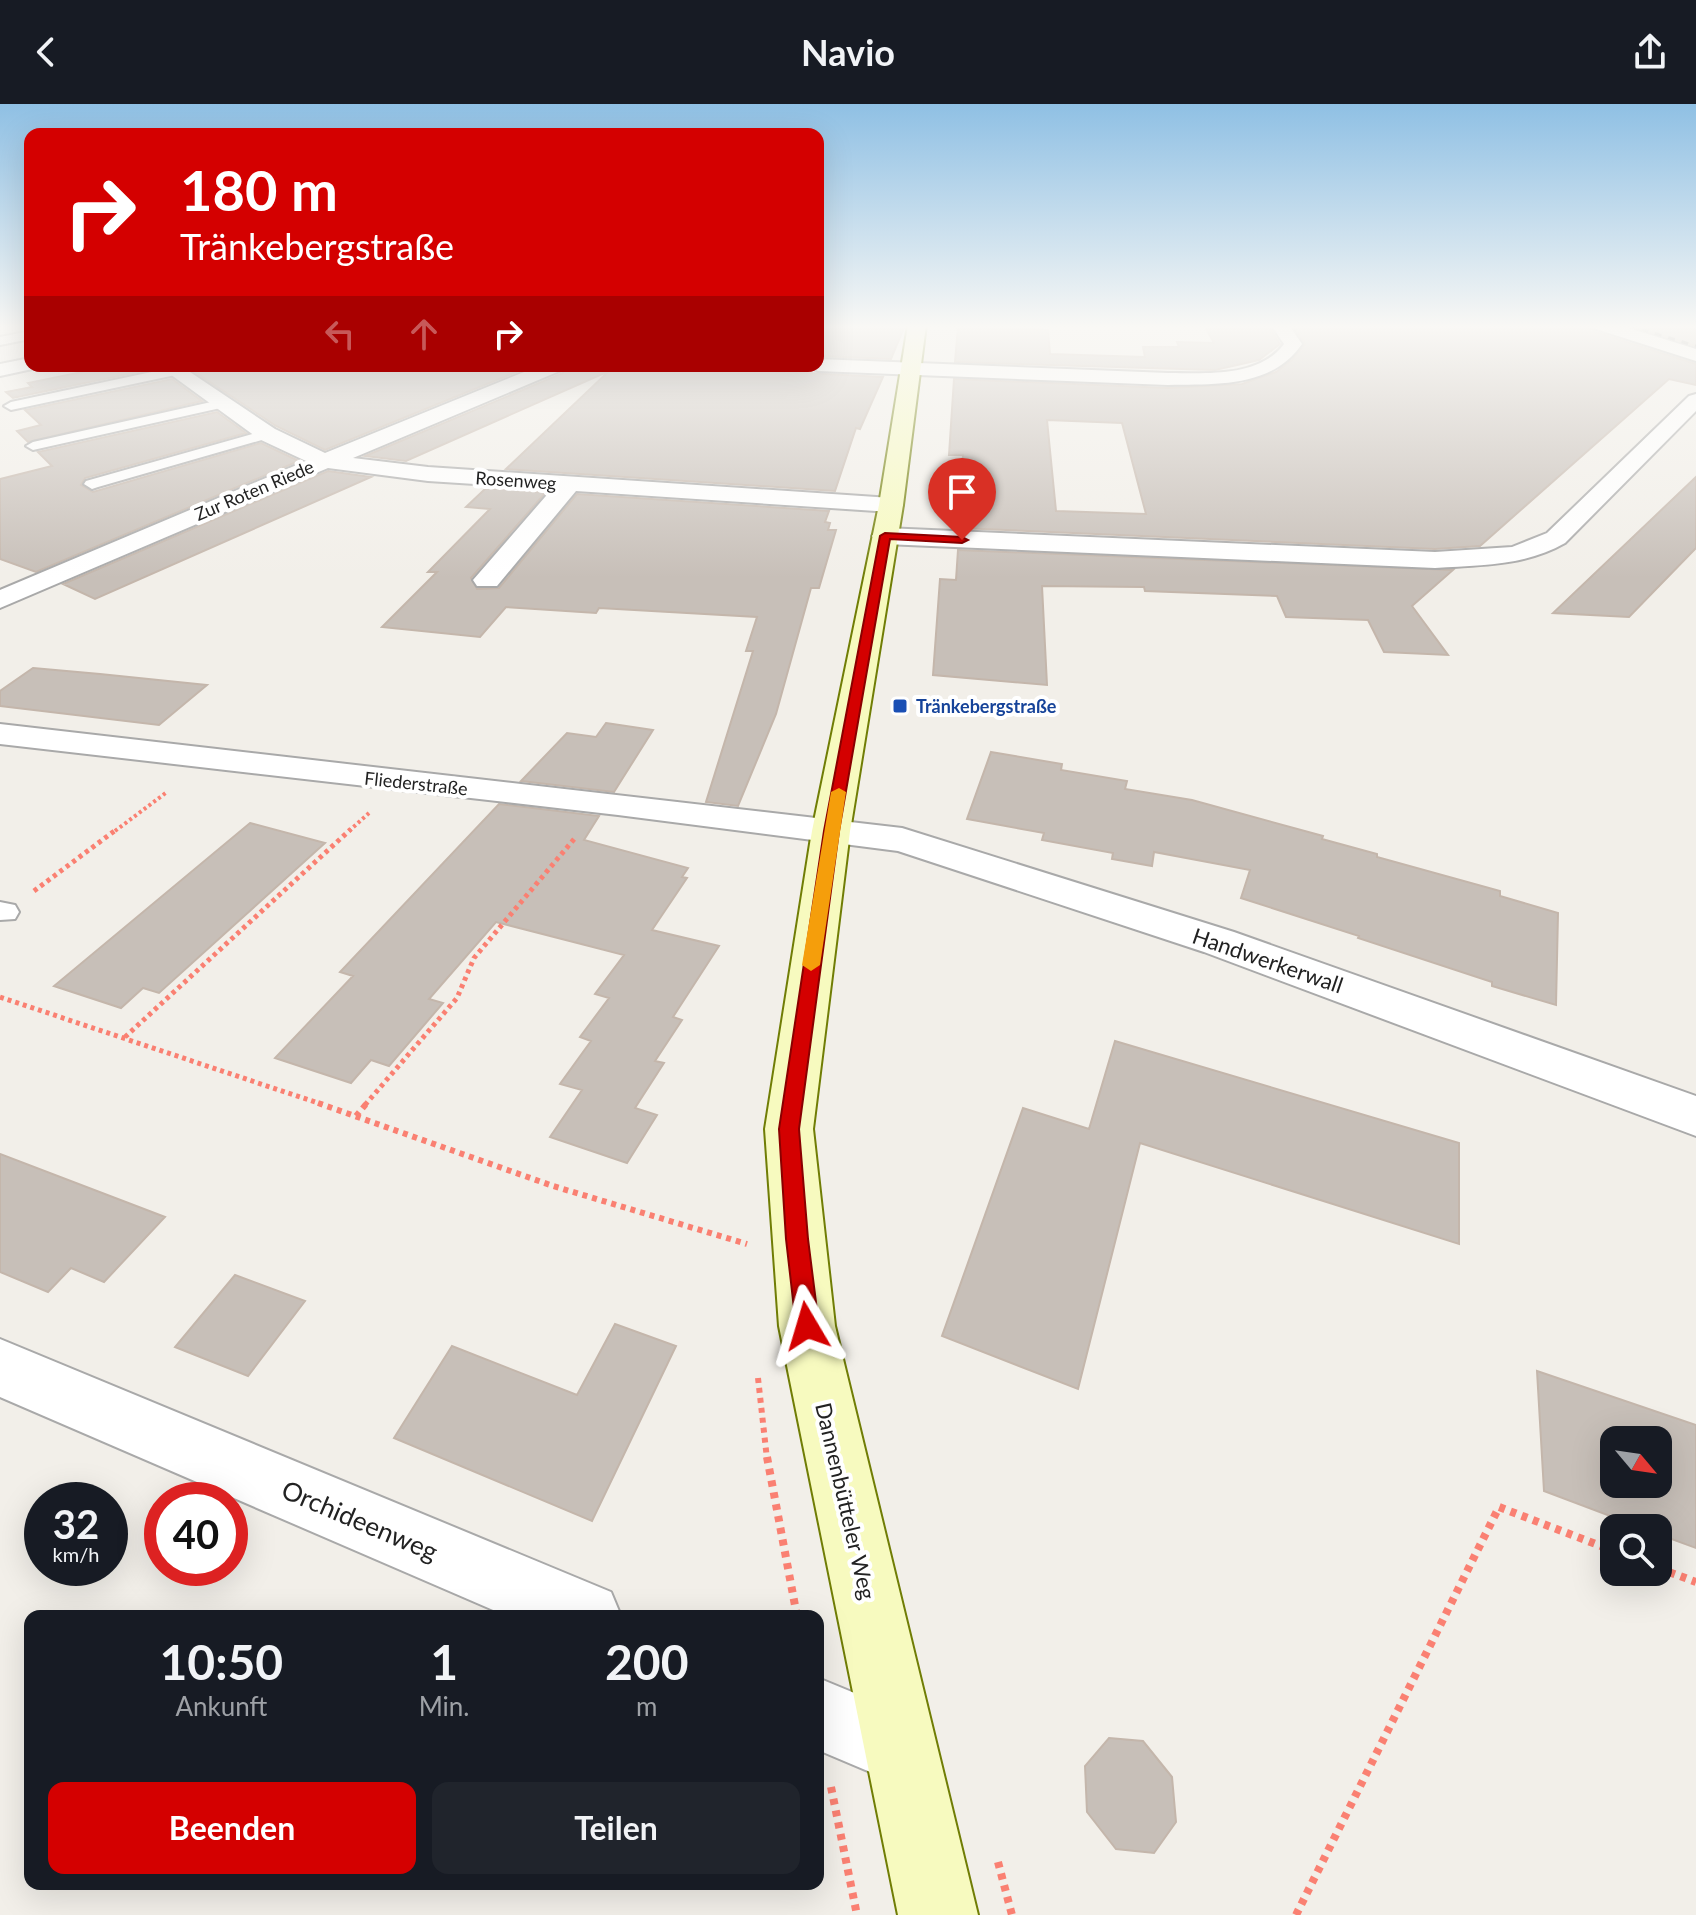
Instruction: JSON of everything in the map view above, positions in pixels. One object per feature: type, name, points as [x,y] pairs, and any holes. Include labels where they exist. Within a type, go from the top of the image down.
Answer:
[{"type":"street","name":"Rosenweg","points":[[229,410],[267,434],[324,461],[428,474],[891,505]]},
{"type":"street","name":"Zur Roten Riede","points":[[0,600],[449,410]]},
{"type":"street","name":"Dannenbütteler Weg","points":[[905,410],[891,505],[831,831],[789,1129],[807,1326],[938,1915]]},
{"type":"street","points":[[885,536],[1435,560],[1514,555],[1538,548],[1556,538],[1686,410]]},
{"type":"street","points":[[487,580],[569,484]]},
{"type":"street","name":"Fliederstraße","points":[[0,734],[831,831]]},
{"type":"street","name":"Handwerkerwall","points":[[831,831],[902,840],[1219,942],[1696,1116]]},
{"type":"street","name":"Orchideenweg","points":[[0,1368],[573,1610]]},
{"type":"street","points":[[824,1717],[901,1749]]},
{"type":"lane","points":[[33,446],[195,410]]},
{"type":"lane","points":[[92,484],[267,434]]},
{"type":"path","points":[[3,912],[209,760]]},
{"type":"path","points":[[125,1037],[403,782]]},
{"type":"path","points":[[356,1116],[457,998],[474,958],[584,828],[593,802]]},
{"type":"path","points":[[0,997],[125,1037],[553,1186],[747,1244]]},
{"type":"path","points":[[1296,1915],[1499,1507],[1600,1546]]},
{"type":"path","points":[[1672,1573],[1696,1582]]},
{"type":"path","points":[[830,1782],[857,1915]]},
{"type":"path","points":[[996,1854],[1012,1915]]},
{"type":"building","points":[[25,410],[166,410],[28,442],[17,431],[41,425]]},
{"type":"building","points":[[251,410],[424,410],[325,450],[276,426]]},
{"type":"building","points":[[476,410],[522,410],[406,461],[365,456]]},
{"type":"building","points":[[569,410],[869,410],[860,429],[856,428],[835,491],[506,469]]},
{"type":"building","points":[[952,410],[1634,410],[1480,546],[1435,549],[959,528],[963,455],[949,455]],"holes":[[[1047,420],[1122,423],[1146,514],[1056,511]]]},
{"type":"building","points":[[217,412],[246,433],[85,478],[81,485],[93,492],[261,443],[299,461],[36,572],[0,559],[0,479],[52,466],[38,452]]},
{"type":"building","points":[[328,471],[371,477],[95,599],[63,584]]},
{"type":"building","points":[[1696,477],[1696,548],[1629,617],[1553,613]]},
{"type":"building","points":[[486,488],[546,492],[471,578],[477,589],[499,588],[577,494],[829,511],[825,522],[830,523],[828,530],[836,530],[819,588],[811,588],[776,714],[738,806],[706,802],[753,651],[746,651],[757,617],[599,608],[596,613],[506,607],[480,637],[382,627],[437,572],[428,572],[490,509],[466,507]]},
{"type":"building","points":[[958,550],[1453,570],[1412,606],[1448,655],[1384,652],[1368,620],[1286,617],[1277,596],[1145,591],[1144,587],[1042,586],[1047,685],[933,675],[940,579],[956,580]]},
{"type":"building","points":[[33,668],[207,685],[159,725],[0,706],[0,691]]},
{"type":"building","points":[[606,723],[653,730],[614,792],[521,781],[567,733],[596,737]]},
{"type":"building","points":[[991,752],[1062,764],[1061,770],[1127,781],[1125,789],[1192,800],[1323,836],[1322,839],[1500,891],[1500,896],[1558,913],[1556,1005],[1492,986],[1492,982],[1241,898],[1250,870],[1154,852],[1152,866],[1112,859],[1113,853],[1042,840],[1044,833],[967,819]]},
{"type":"building","points":[[499,804],[599,816],[584,840],[688,868],[682,877],[687,878],[652,930],[719,946],[673,1017],[682,1020],[655,1061],[664,1063],[635,1108],[657,1115],[627,1163],[550,1137],[582,1090],[560,1084],[591,1041],[580,1037],[609,998],[595,994],[624,955],[496,922],[429,999],[443,1003],[389,1066],[371,1060],[351,1083],[275,1058],[353,976],[340,972]]},
{"type":"building","points":[[250,823],[325,843],[159,993],[143,988],[121,1008],[54,986]]},
{"type":"building","points":[[1115,1041],[1459,1143],[1459,1244],[1140,1143],[1078,1389],[942,1336],[1023,1108],[1089,1129]]},
{"type":"building","points":[[0,1154],[165,1217],[104,1282],[71,1268],[48,1292],[0,1272]]},
{"type":"building","points":[[235,1275],[305,1301],[248,1376],[175,1347]]},
{"type":"building","points":[[615,1324],[676,1346],[592,1521],[394,1438],[452,1346],[577,1395]]},
{"type":"building","points":[[1537,1371],[1696,1425],[1696,1548],[1672,1539],[1672,1514],[1605,1514],[1544,1491]]},
{"type":"building","points":[[1109,1738],[1143,1741],[1172,1777],[1176,1822],[1154,1853],[1116,1849],[1087,1812],[1085,1766]]},
{"type":"slow traffic","points":[[811,965],[839,792]]},
{"type":"place","name":"Tränkebergstraße","points":[[900,706]]},
{"type":"route","points":[[807,1326],[789,1129],[831,831],[885,536],[962,540]]}]
